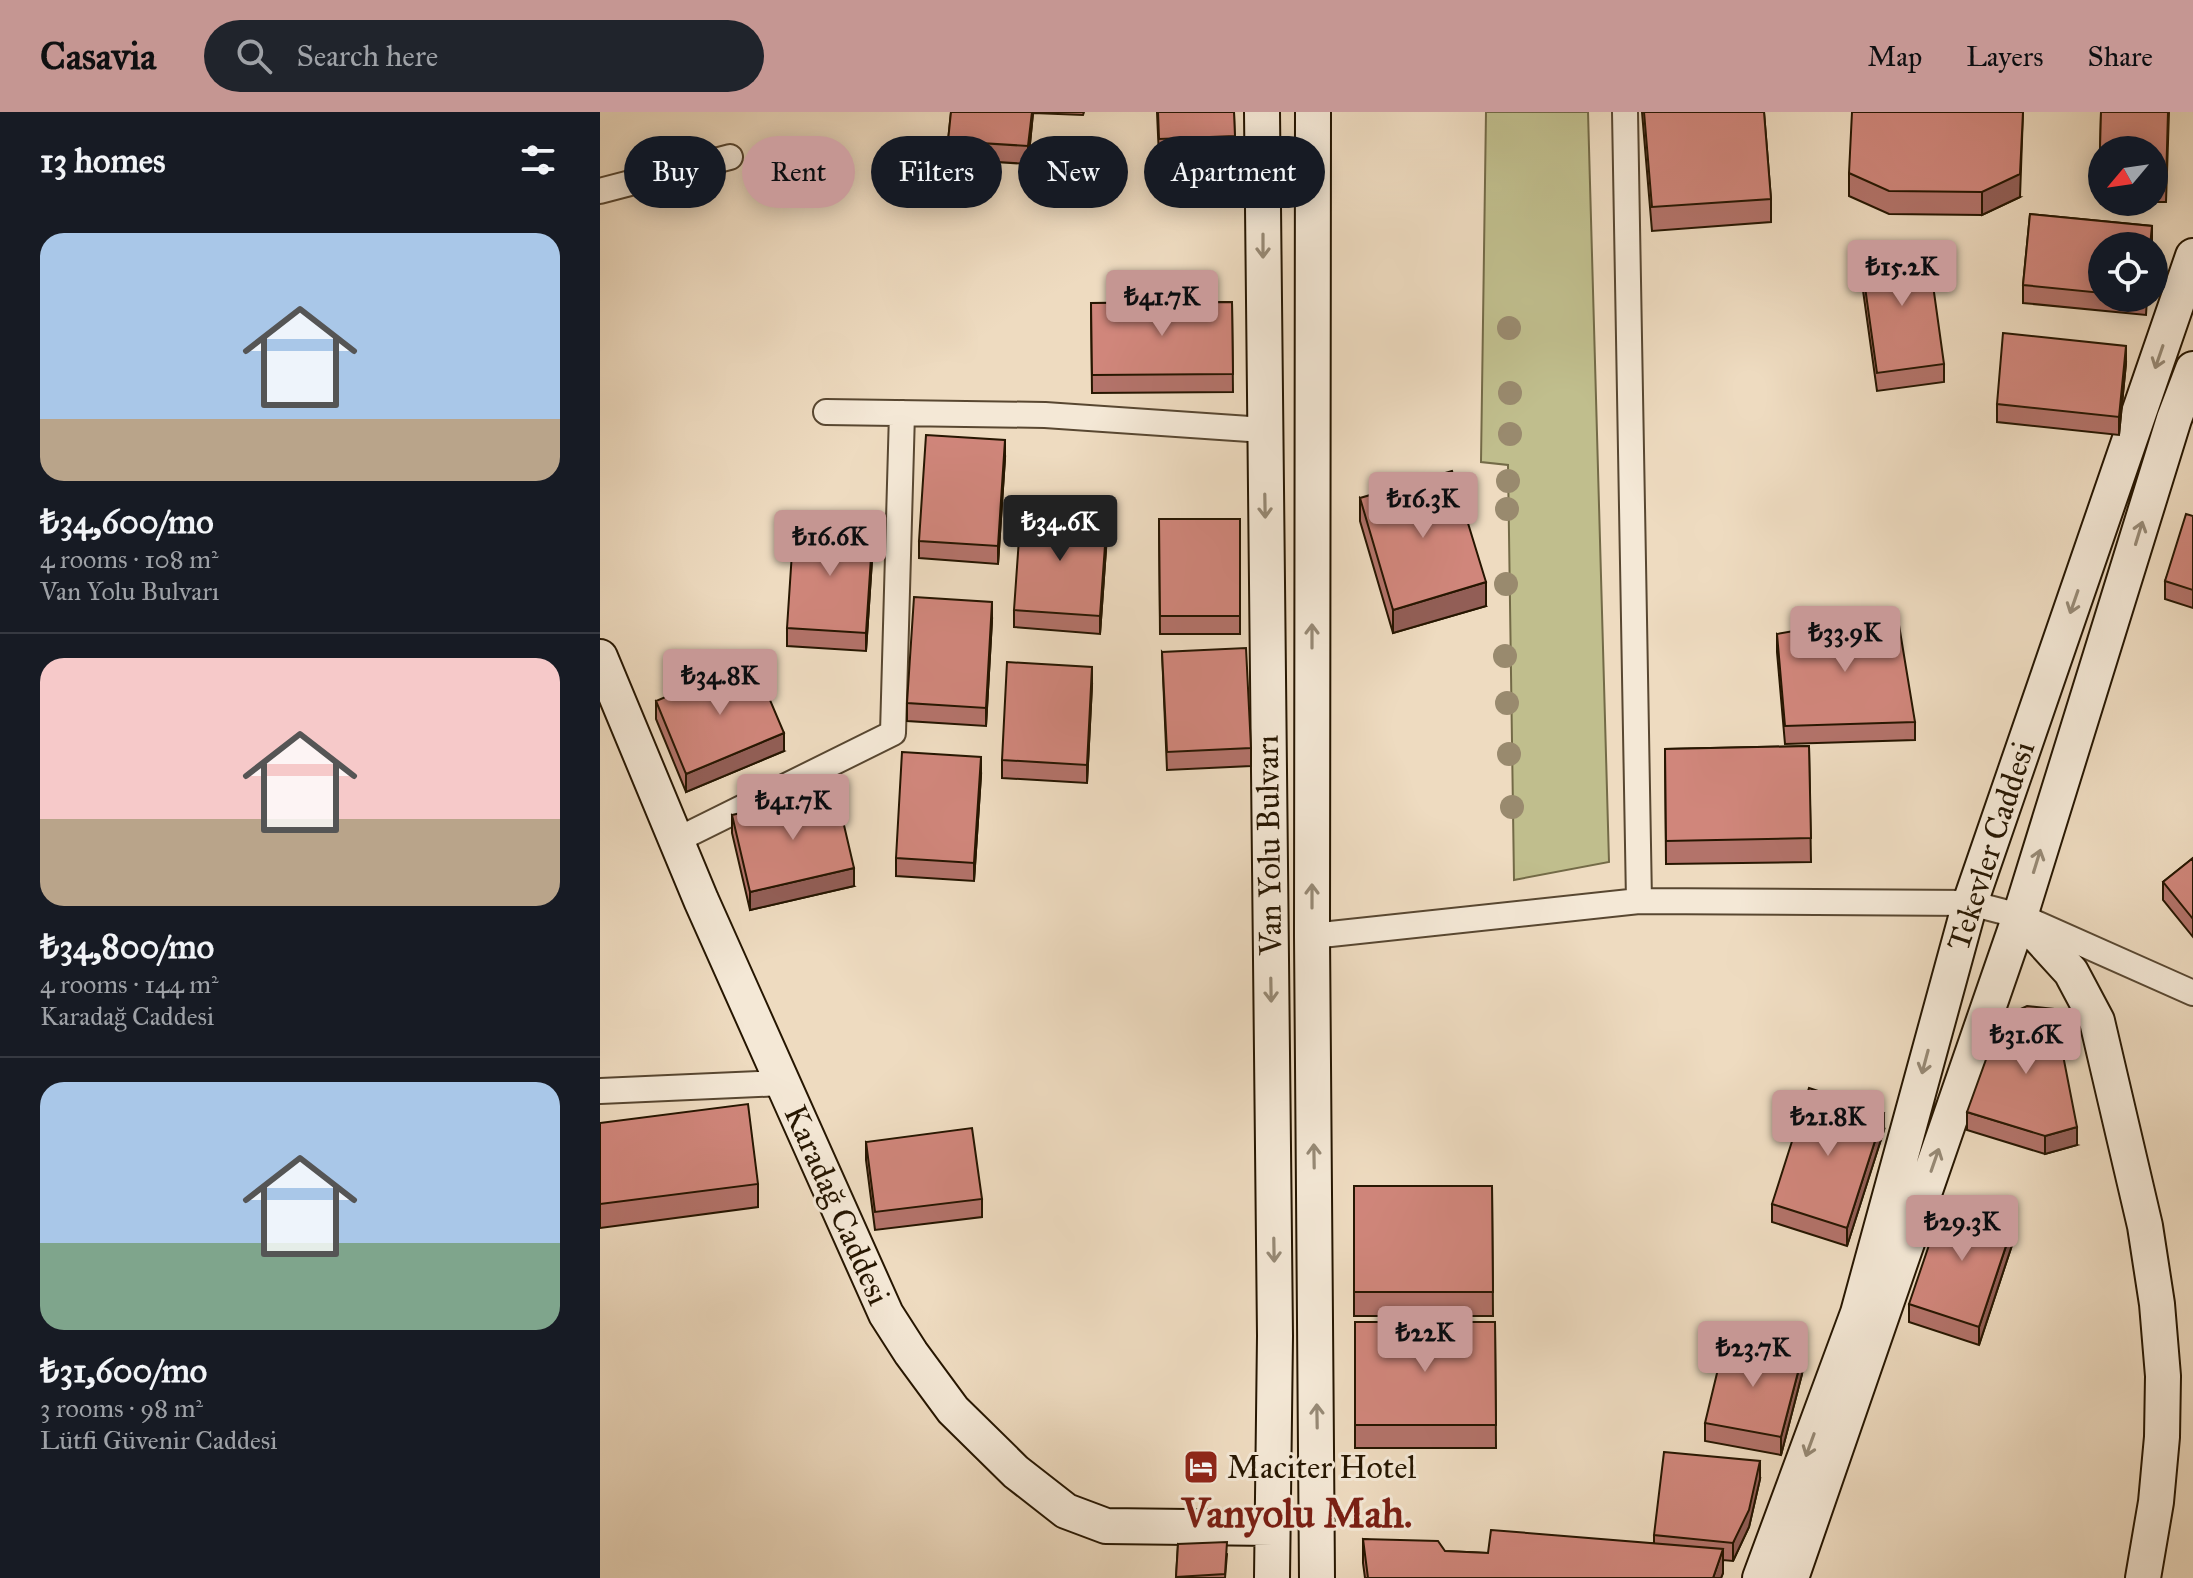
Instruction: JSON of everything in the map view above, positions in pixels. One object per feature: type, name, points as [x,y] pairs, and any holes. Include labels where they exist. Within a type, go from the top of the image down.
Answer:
[{"type":"street","name":"Van Yolu Bulvarı","points":[[1262,112],[1275,1336],[1272,1578]]},
{"type":"street","points":[[1313,112],[1312,936],[1317,1578]]},
{"type":"street","points":[[1625,112],[1639,901]]},
{"type":"street","points":[[600,191],[730,157]]},
{"type":"street","name":"Tekevler Caddesi","points":[[1760,1578],[1858,1313],[1970,903],[2193,256]]},
{"type":"street","points":[[1791,1578],[2020,916],[2174,419],[2193,369]]},
{"type":"street","points":[[826,412],[1045,415],[1264,430]]},
{"type":"street","points":[[677,840],[893,733],[902,413]]},
{"type":"street","name":"Karadağ Caddesi","points":[[600,657],[782,1083],[886,1314],[953,1410],[1016,1472],[1066,1511],[1106,1526],[1272,1528]]},
{"type":"street","points":[[1312,936],[1639,901],[1970,903],[2020,916],[2193,993]]},
{"type":"street","points":[[2020,916],[2071,972],[2097,1021],[2145,1226],[2157,1304],[2163,1376],[2156,1502],[2143,1578]]},
{"type":"street","points":[[600,1091],[782,1083]]},
{"type":"shaded area","points":[[1486,112],[1588,112],[1609,862],[1514,880],[1508,465],[1481,462]]},
{"type":"building","points":[[951,112],[1032,112],[1029,136],[1018,136],[1018,145],[1002,144],[1002,136],[949,136]]},
{"type":"building","points":[[1158,112],[1234,112],[1235,136],[1159,136]]},
{"type":"building","points":[[1644,112],[1764,112],[1771,199],[1652,207]]},
{"type":"building","points":[[1852,112],[2023,112],[2020,174],[1982,192],[1889,191],[1849,173]]},
{"type":"building","points":[[2101,112],[2168,112],[2167,136],[2100,136]]},
{"type":"building","points":[[2030,214],[2152,226],[2151,232],[2088,232],[2088,292],[2023,285]]},
{"type":"building","points":[[1927,242],[1944,364],[1877,373],[1860,251]]},
{"type":"building","points":[[1232,302],[1233,374],[1092,375],[1091,303]]},
{"type":"building","points":[[2003,333],[2126,346],[2119,417],[1997,404]]},
{"type":"building","points":[[926,435],[1005,440],[998,546],[919,541]]},
{"type":"building","points":[[1452,471],[1486,582],[1393,610],[1360,498]]},
{"type":"building","points":[[1021,510],[1107,517],[1100,616],[1014,610]]},
{"type":"building","points":[[2186,514],[2193,516],[2193,590],[2165,581]]},
{"type":"building","points":[[1159,519],[1240,519],[1240,616],[1160,616]]},
{"type":"building","points":[[794,522],[873,527],[866,633],[787,628]]},
{"type":"building","points":[[914,597],[992,602],[986,708],[907,703]]},
{"type":"building","points":[[1897,613],[1915,722],[1785,726],[1777,634]]},
{"type":"building","points":[[1246,648],[1251,748],[1167,752],[1162,652]]},
{"type":"building","points":[[753,660],[784,733],[686,774],[656,701]]},
{"type":"building","points":[[1007,662],[1092,667],[1087,765],[1002,760]]},
{"type":"building","points":[[1809,746],[1811,838],[1666,841],[1665,749]]},
{"type":"building","points":[[902,752],[981,757],[974,863],[896,858]]},
{"type":"building","points":[[836,791],[854,868],[750,892],[732,815]]},
{"type":"building","points":[[2193,858],[2193,919],[2163,882]]},
{"type":"building","points":[[2027,1006],[2054,1009],[2077,1127],[2045,1136],[1967,1112],[2001,1018]]},
{"type":"building","points":[[1809,1088],[1884,1113],[1847,1228],[1772,1204]]},
{"type":"building","points":[[748,1104],[758,1184],[600,1204],[600,1123]]},
{"type":"building","points":[[972,1128],[982,1199],[875,1212],[866,1142]]},
{"type":"building","points":[[1354,1186],[1492,1186],[1493,1292],[1354,1292]]},
{"type":"building","points":[[1945,1198],[2014,1222],[1979,1327],[1909,1304]]},
{"type":"building","points":[[1355,1322],[1495,1322],[1496,1425],[1355,1425]]},
{"type":"building","points":[[1725,1340],[1802,1357],[1781,1437],[1705,1423]]},
{"type":"building","points":[[1664,1452],[1760,1461],[1749,1510],[1733,1543],[1654,1535]]},
{"type":"building","points":[[1491,1530],[1723,1549],[1713,1578],[1368,1578],[1363,1539],[1438,1541],[1445,1551],[1488,1553]]},
{"type":"building","points":[[1227,1542],[1225,1574],[1176,1577],[1178,1544]]},
{"type":"place","name":"Maciter Hotel","points":[[1201,1467]]},
{"type":"district","name":"Vanyolu Mah.","points":[[1297,1513]]}]
